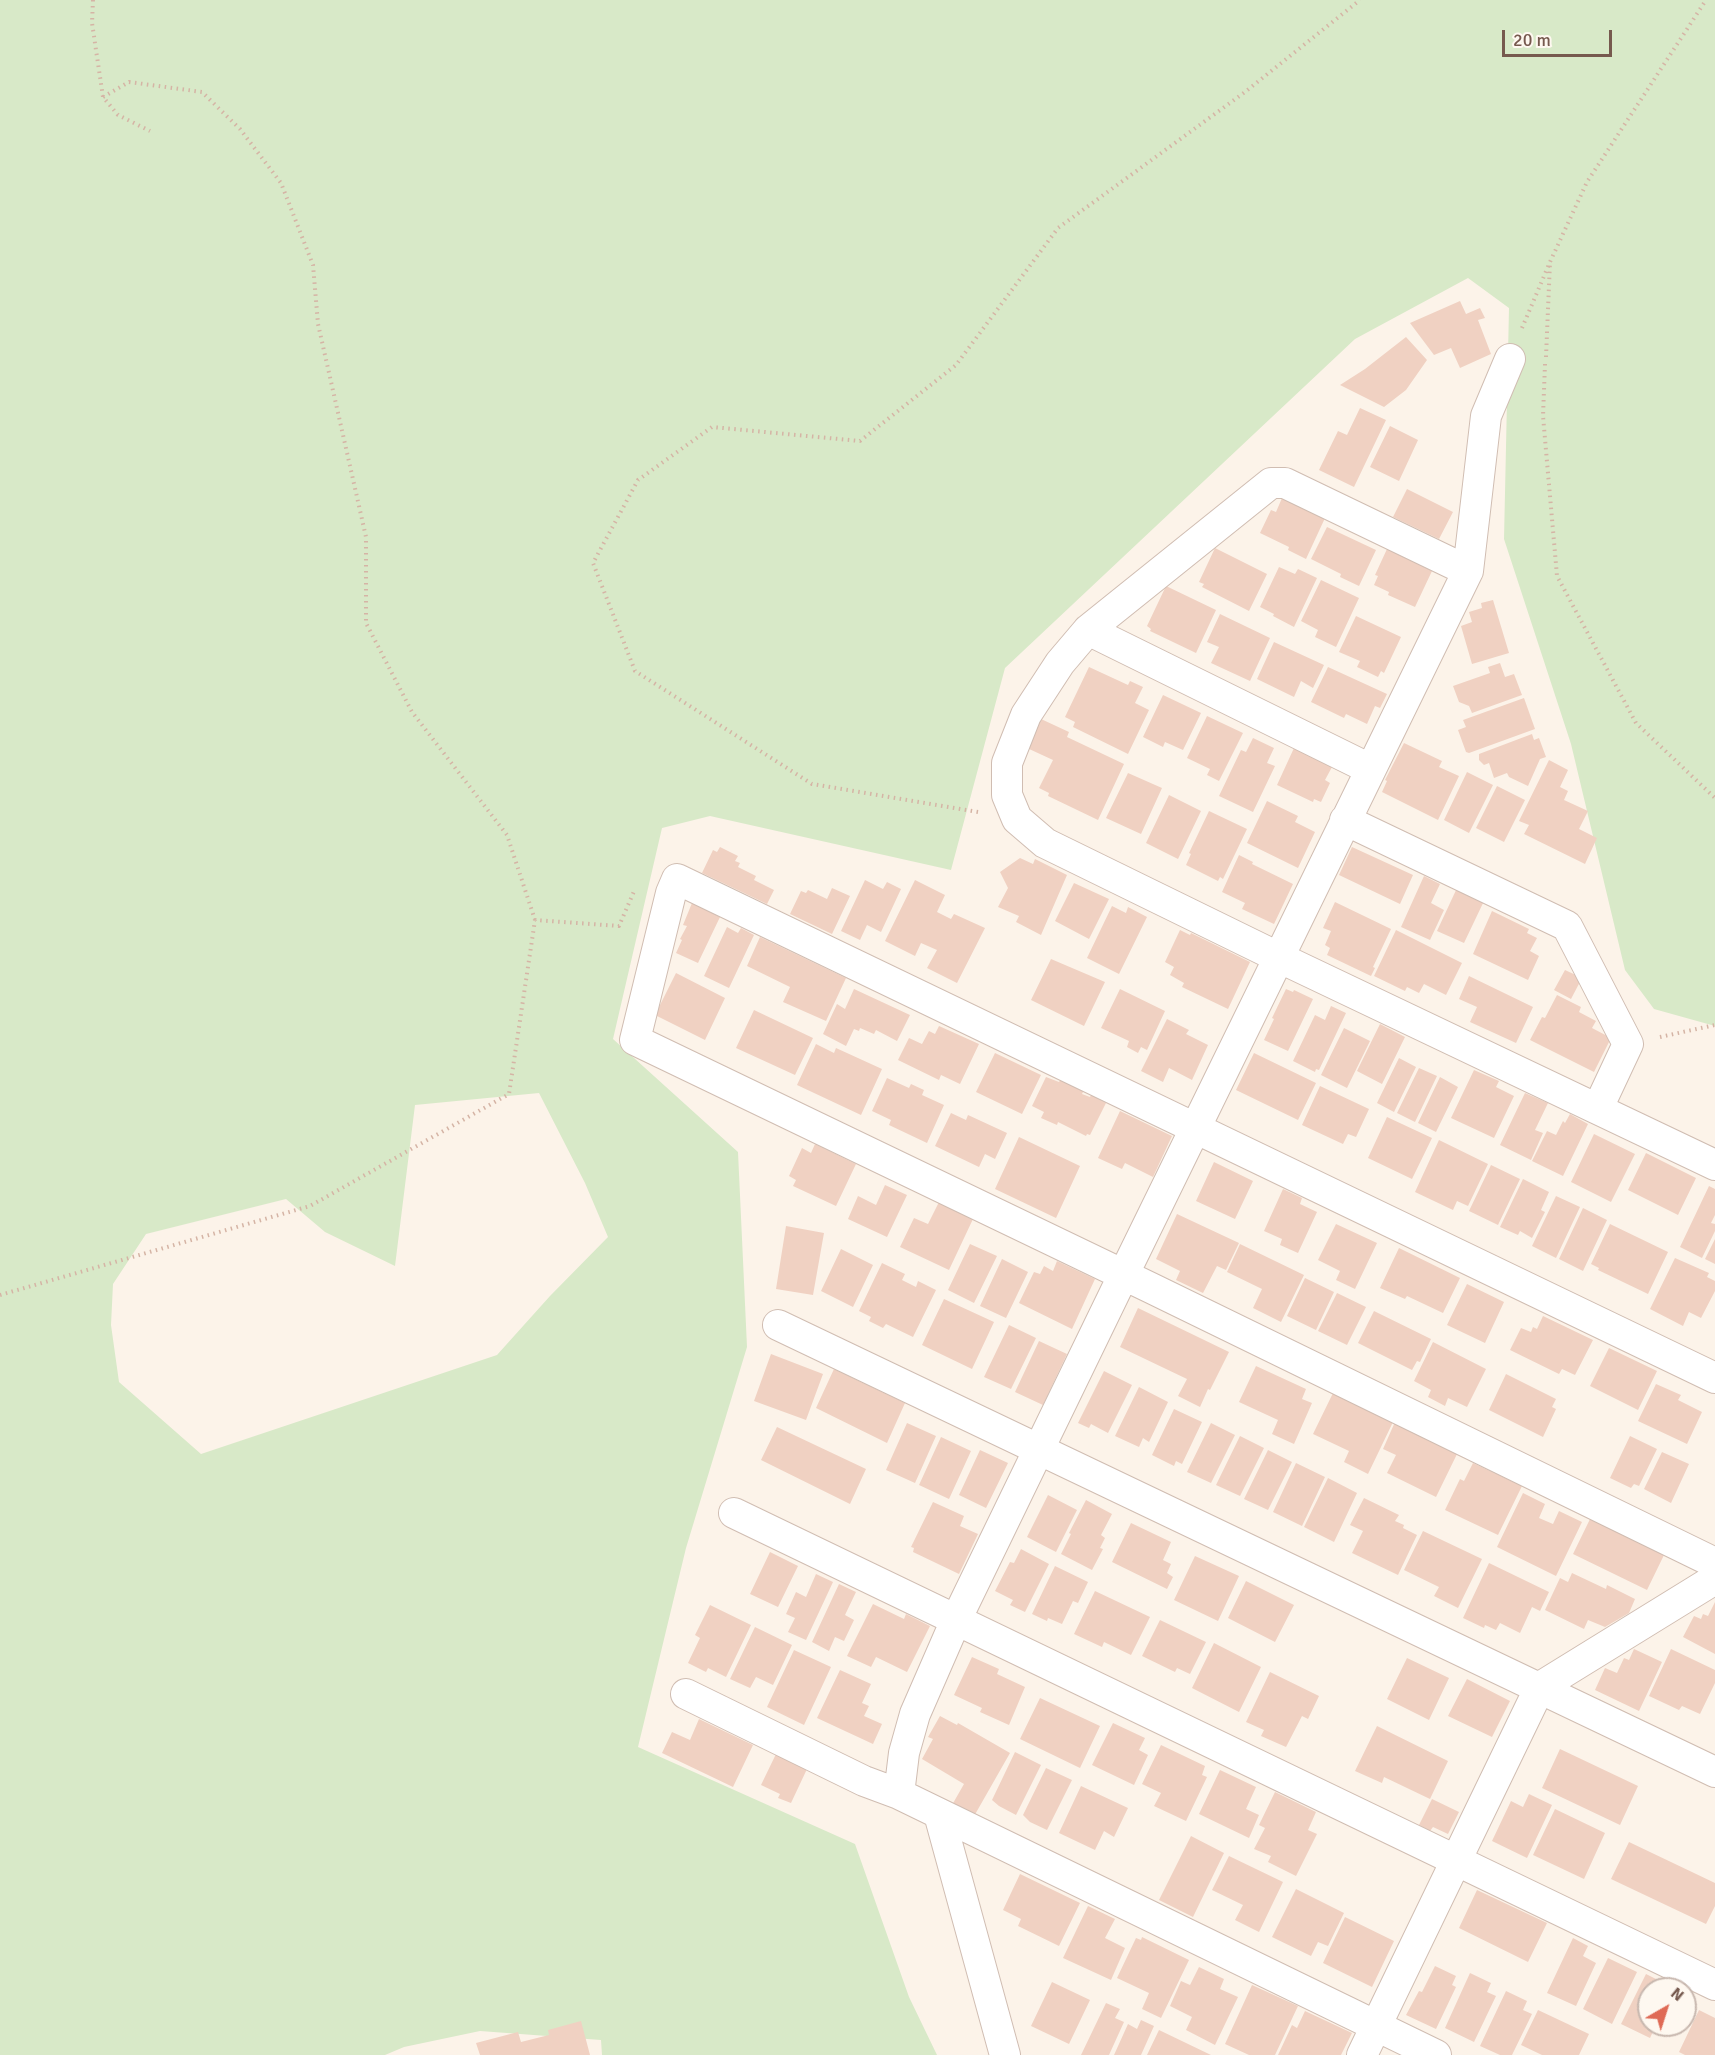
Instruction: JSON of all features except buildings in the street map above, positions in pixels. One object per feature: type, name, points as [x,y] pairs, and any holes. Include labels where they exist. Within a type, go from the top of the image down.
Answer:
[{"type":"street","points":[[899,1794],[904,1752],[915,1714],[956,1620],[1467,572],[1486,416],[1510,359]]},
{"type":"street","points":[[1467,572],[1285,483],[1271,483],[1088,630],[1060,663],[1026,715],[1007,763],[1007,795],[1017,819],[1045,843],[1278,957],[1715,1165]]},
{"type":"street","points":[[1088,630],[1370,769]]},
{"type":"street","points":[[1345,820],[1566,926],[1628,1044],[1598,1108]]},
{"type":"street","points":[[1715,1377],[677,879],[671,893],[635,1040],[1715,1563]]},
{"type":"street","points":[[778,1325],[1715,1772]]},
{"type":"street","points":[[734,1513],[1715,1985]]},
{"type":"street","points":[[1362,2055],[1540,1687],[1715,1579]]},
{"type":"street","points":[[686,1694],[864,1781],[899,1794],[1436,2055]]},
{"type":"street","points":[[939,1814],[1005,2055]]},
{"type":"path","points":[[93,0],[92,23],[103,97],[117,115],[150,131]]},
{"type":"path","points":[[1017,819],[813,784],[635,671],[592,563],[638,480],[712,427],[860,441],[956,365],[1058,228],[1245,92],[1360,0]]},
{"type":"path","points":[[1510,359],[1550,262],[1587,182],[1706,0]]},
{"type":"path","points":[[0,1295],[310,1206],[508,1094],[535,920],[507,835],[412,712],[366,623],[366,537],[318,324],[313,265],[281,183],[240,129],[202,92],[129,82],[103,97]]},
{"type":"path","points":[[1550,262],[1543,416],[1557,576],[1636,723],[1715,798]]},
{"type":"path","points":[[535,920],[619,926],[636,886]]},
{"type":"path","points":[[1628,1044],[1715,1025]]},
{"type":"green space","points":[[0,0],[1715,0],[1715,1026],[1654,1009],[1625,970],[1571,744],[1504,539],[1509,308],[1468,278],[1355,339],[1005,668],[951,870],[710,816],[662,828],[613,1039],[738,1152],[747,1347],[686,1548],[638,1747],[855,1844],[909,1997],[937,2055],[602,2055],[601,2040],[480,2031],[404,2047],[385,2055],[0,2055]],"holes":[[[539,1093],[585,1183],[608,1237],[550,1296],[497,1355],[201,1454],[119,1382],[111,1325],[113,1284],[146,1234],[286,1199],[325,1232],[395,1266],[415,1105]]]}]
